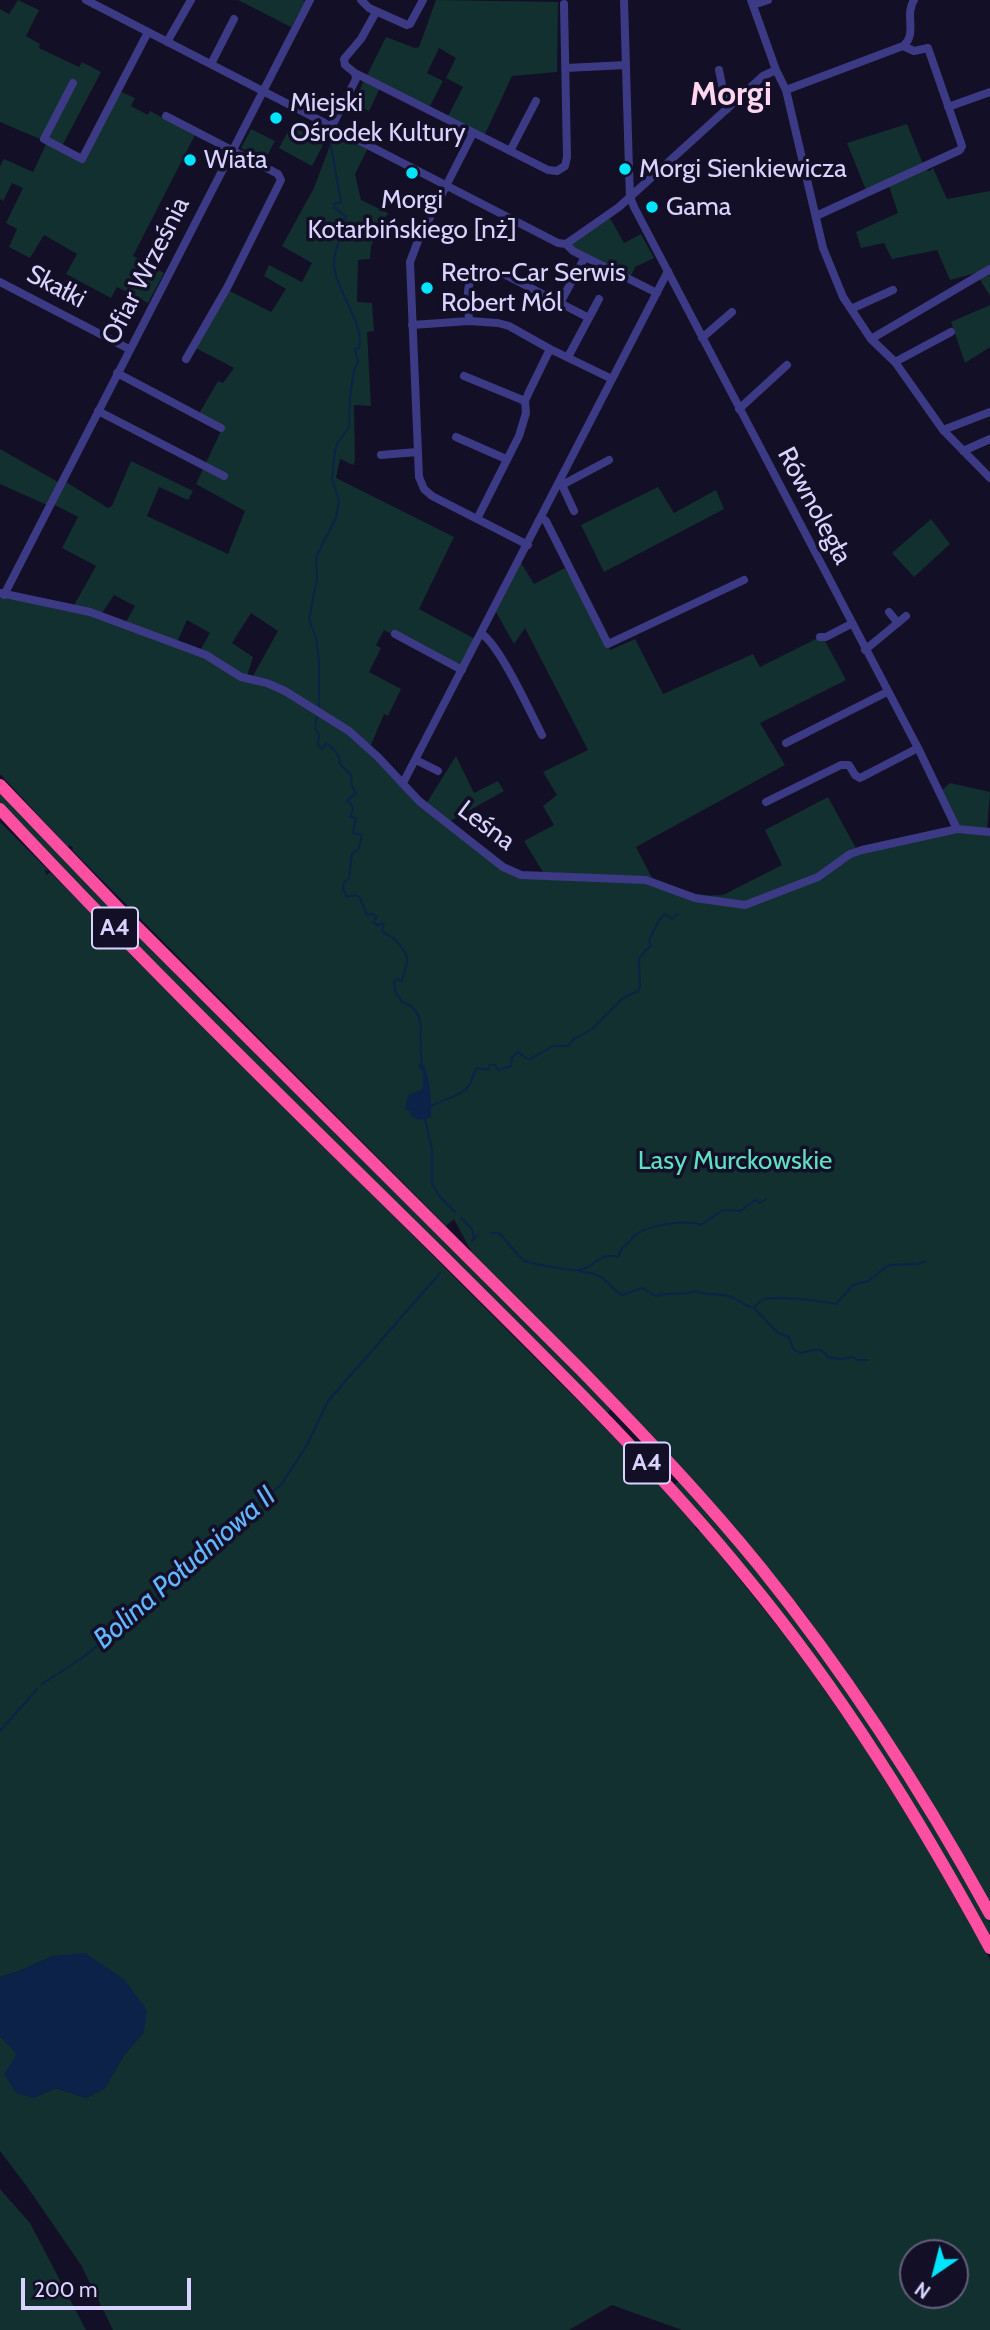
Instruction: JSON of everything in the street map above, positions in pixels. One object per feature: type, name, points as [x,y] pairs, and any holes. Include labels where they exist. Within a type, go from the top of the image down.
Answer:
[{"type":"highway","name":"A4","points":[[0,785],[118,908],[591,1380],[716,1515],[847,1682],[909,1775],[990,1914]]},
{"type":"highway","name":"A4","points":[[1,811],[591,1404],[702,1524],[783,1622],[847,1711],[914,1815],[990,1948]]},
{"type":"street","points":[[86,0],[657,293]]},
{"type":"street","points":[[167,41],[191,0]]},
{"type":"street","name":"Ofiar Września","points":[[2,594],[309,0]]},
{"type":"street","points":[[361,0],[376,12],[407,25],[423,0]]},
{"type":"street","points":[[624,0],[630,197]]},
{"type":"street","points":[[768,0],[752,2],[776,70],[786,90],[823,248],[844,297],[871,339],[895,362],[943,430],[990,478]]},
{"type":"street","points":[[786,90],[903,46],[911,35],[908,16],[914,0]]},
{"type":"street","points":[[376,12],[361,38],[344,59],[345,65],[355,73],[548,170],[557,171],[565,166],[567,157],[564,4]]},
{"type":"street","points":[[211,64],[234,19]]},
{"type":"street","points":[[73,83],[44,139],[82,159],[148,32]]},
{"type":"street","points":[[817,216],[956,154],[962,146],[928,48],[914,51],[903,46]]},
{"type":"street","points":[[566,68],[626,65]]},
{"type":"street","points":[[719,70],[727,109]]},
{"type":"street","points":[[566,244],[630,197],[763,76],[776,70]]},
{"type":"street","points":[[332,126],[356,79],[355,73]]},
{"type":"street","points":[[948,107],[990,92]]},
{"type":"street","points":[[510,150],[536,101]]},
{"type":"street","points":[[166,116],[278,174],[281,184],[186,359]]},
{"type":"street","points":[[473,132],[411,257],[419,477],[424,489],[528,545]]},
{"type":"street","name":"Równoległa","points":[[630,197],[918,748],[957,829]]},
{"type":"street","points":[[560,303],[585,257]]},
{"type":"street","points":[[871,339],[990,269]]},
{"type":"street","points":[[469,321],[469,283],[472,277],[482,270],[496,270],[589,318]]},
{"type":"street","points":[[403,783],[561,484],[668,271]]},
{"type":"street","name":"Skałki","points":[[0,282],[129,349]]},
{"type":"street","points":[[851,309],[893,290]]},
{"type":"street","points":[[568,357],[599,299]]},
{"type":"street","points":[[702,338],[732,312]]},
{"type":"street","points":[[412,326],[469,321],[498,323],[509,326],[612,379]]},
{"type":"street","points":[[895,362],[951,332]]},
{"type":"street","points":[[477,519],[519,436],[526,412],[526,401],[550,349]]},
{"type":"street","points":[[739,409],[787,365]]},
{"type":"street","name":"Ofiar Września","points":[[117,373],[221,428]]},
{"type":"street","points":[[464,376],[526,401]]},
{"type":"street","points":[[98,411],[224,476]]},
{"type":"street","points":[[943,430],[990,412]]},
{"type":"street","points":[[456,437],[506,459]]},
{"type":"street","points":[[963,451],[990,439]]},
{"type":"street","points":[[381,455],[417,452]]},
{"type":"street","points":[[561,484],[609,460]]},
{"type":"street","points":[[561,484],[574,511]]},
{"type":"street","points":[[542,518],[546,521],[608,644],[744,580]]},
{"type":"street","name":"Leśna","points":[[2,594],[90,612],[206,655],[241,677],[267,683],[285,691],[349,732],[378,757],[419,801],[513,873],[646,880],[695,898],[745,905],[818,877],[850,854],[957,829],[990,832]]},
{"type":"street","points":[[889,612],[898,623]]},
{"type":"street","points":[[865,650],[906,616]]},
{"type":"street","points":[[820,637],[851,624]]},
{"type":"street","points":[[395,634],[463,670]]},
{"type":"street","points":[[481,634],[486,637],[505,666],[542,735]]},
{"type":"street","points":[[786,743],[887,692]]},
{"type":"street","points":[[766,802],[841,765],[849,765],[860,778],[918,748]]},
{"type":"street","points":[[416,760],[438,771]]},
{"type":"green space","points":[[18,0],[39,10],[26,36],[40,44],[39,48],[79,67],[82,62],[101,72],[60,150],[83,162],[119,91],[135,98],[131,106],[148,115],[150,111],[195,135],[133,256],[164,273],[148,303],[117,287],[111,298],[66,274],[77,254],[44,235],[30,258],[9,247],[17,229],[6,223],[23,188],[12,183],[3,201],[0,199],[0,166],[4,159],[33,172],[47,142],[0,122],[0,9],[9,14]]},
{"type":"green space","points":[[238,0],[302,0],[305,1],[291,27]]},
{"type":"green space","points":[[436,0],[558,2],[557,72],[512,76],[485,134],[448,116],[463,87],[446,78],[456,58],[439,48],[427,73],[443,81],[430,106],[383,89],[379,90],[369,111],[353,103],[386,37],[415,48],[419,47]]},
{"type":"green space","points":[[907,124],[925,169],[929,171],[933,168],[947,199],[990,191],[990,296],[976,273],[950,280],[937,250],[892,259],[884,243],[861,248],[856,232],[898,213],[889,186],[868,195],[847,143]]},
{"type":"green space","points":[[291,126],[324,143],[312,166],[279,148]]},
{"type":"green space","points":[[251,129],[275,141],[265,160],[241,148]]},
{"type":"green space","points":[[335,132],[368,148],[355,174],[361,200],[388,213],[371,246],[370,259],[358,260],[357,302],[372,303],[374,331],[367,332],[371,406],[354,405],[355,461],[353,465],[340,459],[336,478],[454,537],[419,609],[475,639],[458,670],[384,630],[376,645],[381,648],[369,672],[401,689],[388,716],[384,714],[371,745],[269,679],[253,676],[278,631],[251,613],[232,643],[253,657],[247,676],[201,649],[210,633],[187,620],[177,642],[126,622],[135,606],[114,595],[102,613],[73,607],[96,566],[62,548],[78,517],[55,505],[50,507],[66,482],[108,508],[112,506],[131,461],[193,491],[188,500],[159,487],[147,516],[228,554],[245,511],[196,484],[221,431],[197,417],[218,381],[223,383],[234,368],[190,345],[224,288],[271,312],[286,289],[264,276],[269,265],[302,282],[312,263],[282,246],[314,188]]},
{"type":"green space","points":[[610,218],[624,243],[641,234],[654,258],[635,267],[630,278],[573,249],[572,244]]},
{"type":"green space","points":[[990,305],[990,347],[965,363],[951,322]]},
{"type":"green space","points":[[0,449],[58,482],[47,505],[0,484]]},
{"type":"green space","points":[[658,487],[674,513],[716,490],[724,509],[604,572],[581,525]]},
{"type":"green space","points":[[931,519],[950,544],[914,577],[892,553]]},
{"type":"green space","points":[[521,563],[534,584],[565,568],[610,650],[635,639],[663,694],[753,654],[760,667],[816,639],[824,639],[846,680],[760,723],[785,765],[636,847],[652,878],[543,872],[524,841],[554,825],[543,806],[557,795],[543,772],[588,750],[525,628],[514,644],[496,612]]},
{"type":"green space","name":"Lasy Murckowskie","points":[[0,595],[89,614],[204,657],[240,679],[285,693],[346,732],[399,781],[511,874],[646,882],[747,907],[813,882],[850,856],[957,833],[990,835],[990,1902],[860,1691],[797,1603],[785,1594],[477,1262],[454,1219],[446,1226],[72,850],[73,848],[70,845],[68,847],[0,774]]},
{"type":"green space","points":[[456,756],[474,793],[498,781],[504,791],[447,823],[426,804]]},
{"type":"green space","points":[[950,783],[990,792],[987,829],[957,826],[941,791]]},
{"type":"green space","points":[[0,791],[612,1408],[606,1414],[108,916],[0,803]]},
{"type":"green space","points":[[828,797],[857,850],[817,874],[749,902],[698,896],[723,895],[782,865],[765,830]]},
{"type":"green space","points":[[0,822],[49,871],[44,870],[47,875],[50,872],[614,1437],[699,1528],[694,1527],[700,1530],[799,1653],[867,1751],[924,1843],[990,1959],[990,2330],[682,2330],[612,2305],[569,2330],[113,2330],[81,2265],[0,2151],[0,2036],[17,2054],[33,2098],[56,2088],[86,2098],[105,2088],[124,2055],[144,2032],[53,1956],[0,1977]]},
{"type":"green space","points":[[680,1480],[761,1574],[872,1725],[990,1922],[990,1940],[911,1804],[673,1486]]},
{"type":"green space","points":[[0,2189],[30,2223],[86,2330],[0,2330]]},
{"type":"water","points":[[422,1061],[429,1082],[431,1117],[420,1120],[410,1116],[410,1111],[405,1109],[408,1095],[423,1089],[423,1072],[418,1067]]},
{"type":"water","points":[[85,1953],[124,1979],[147,2010],[144,2032],[124,2055],[105,2088],[86,2098],[56,2088],[33,2098],[16,2093],[4,2074],[17,2054],[0,2036],[0,1977],[53,1956]]},
{"type":"waterway","name":"Bolina Południowa II","points":[[319,707],[319,661],[316,638],[309,619],[317,579],[316,557],[336,518],[339,500],[332,479],[335,451],[349,427],[350,396],[358,362],[355,349],[359,348],[360,338],[334,265],[346,217],[334,207],[334,204],[341,202],[330,141],[332,134]]},
{"type":"waterway","name":"Bolina Południowa II","points":[[317,715],[315,729],[319,734],[318,745],[323,749],[326,743],[336,752],[340,764],[351,775],[356,793],[347,801],[353,809],[350,817],[356,818],[353,833],[362,835],[359,848],[352,854],[349,879],[344,882],[343,889],[347,897],[355,895],[360,898],[367,915],[377,917],[373,922],[379,926],[384,924],[384,933],[393,938],[406,953],[407,961],[402,981],[397,979],[394,982],[395,991],[402,1002],[417,1012],[421,1027],[422,1061]]},
{"type":"waterway","points":[[431,1106],[467,1088],[477,1068],[488,1070],[490,1065],[495,1065],[498,1070],[511,1066],[512,1057],[518,1052],[529,1060],[553,1046],[568,1046],[574,1039],[592,1029],[623,998],[638,991],[639,958],[651,945],[649,940],[659,920],[665,914],[672,919],[678,914]]},
{"type":"waterway","name":"Bolina Południowa II","points":[[425,1119],[432,1149],[432,1184],[455,1212]]},
{"type":"waterway","points":[[491,1233],[499,1233],[525,1261],[579,1270],[606,1256],[618,1257],[622,1248],[640,1232],[676,1223],[701,1225],[723,1210],[740,1211],[755,1200],[760,1203],[766,1199]]},
{"type":"waterway","name":"Bolina Południowa II","points":[[461,1218],[473,1231],[472,1241]]},
{"type":"waterway","name":"Bolina Południowa II","points":[[473,1240],[478,1235]]},
{"type":"waterway","points":[[578,1271],[599,1276],[623,1295],[642,1288],[656,1296],[695,1291],[728,1296],[754,1308],[762,1300],[776,1298],[836,1304],[853,1285],[868,1281],[889,1265],[918,1264],[926,1261]]},
{"type":"waterway","name":"Bolina Południowa II","points":[[42,1684],[82,1658],[192,1568],[256,1504],[281,1485],[307,1445],[328,1401],[440,1273]]},
{"type":"waterway","points":[[754,1308],[777,1332],[789,1337],[793,1349],[800,1353],[818,1350],[828,1357],[868,1360]]},
{"type":"waterway","name":"Bolina Południowa II","points":[[0,1731],[37,1689]]},
{"type":"place","name":"Miejski Ośrodek Kultury","points":[[276,118]]},
{"type":"place","name":"Wiata","points":[[190,160]]},
{"type":"place","name":"Morgi Sienkiewicza","points":[[625,169]]},
{"type":"place","name":"Morgi Kotarbińskiego [nż]","points":[[412,173]]},
{"type":"place","name":"Gama","points":[[652,207]]},
{"type":"place","name":"Retro-Car Serwis Robert Mól","points":[[427,288]]},
{"type":"district","name":"Morgi","points":[[731,95]]}]
